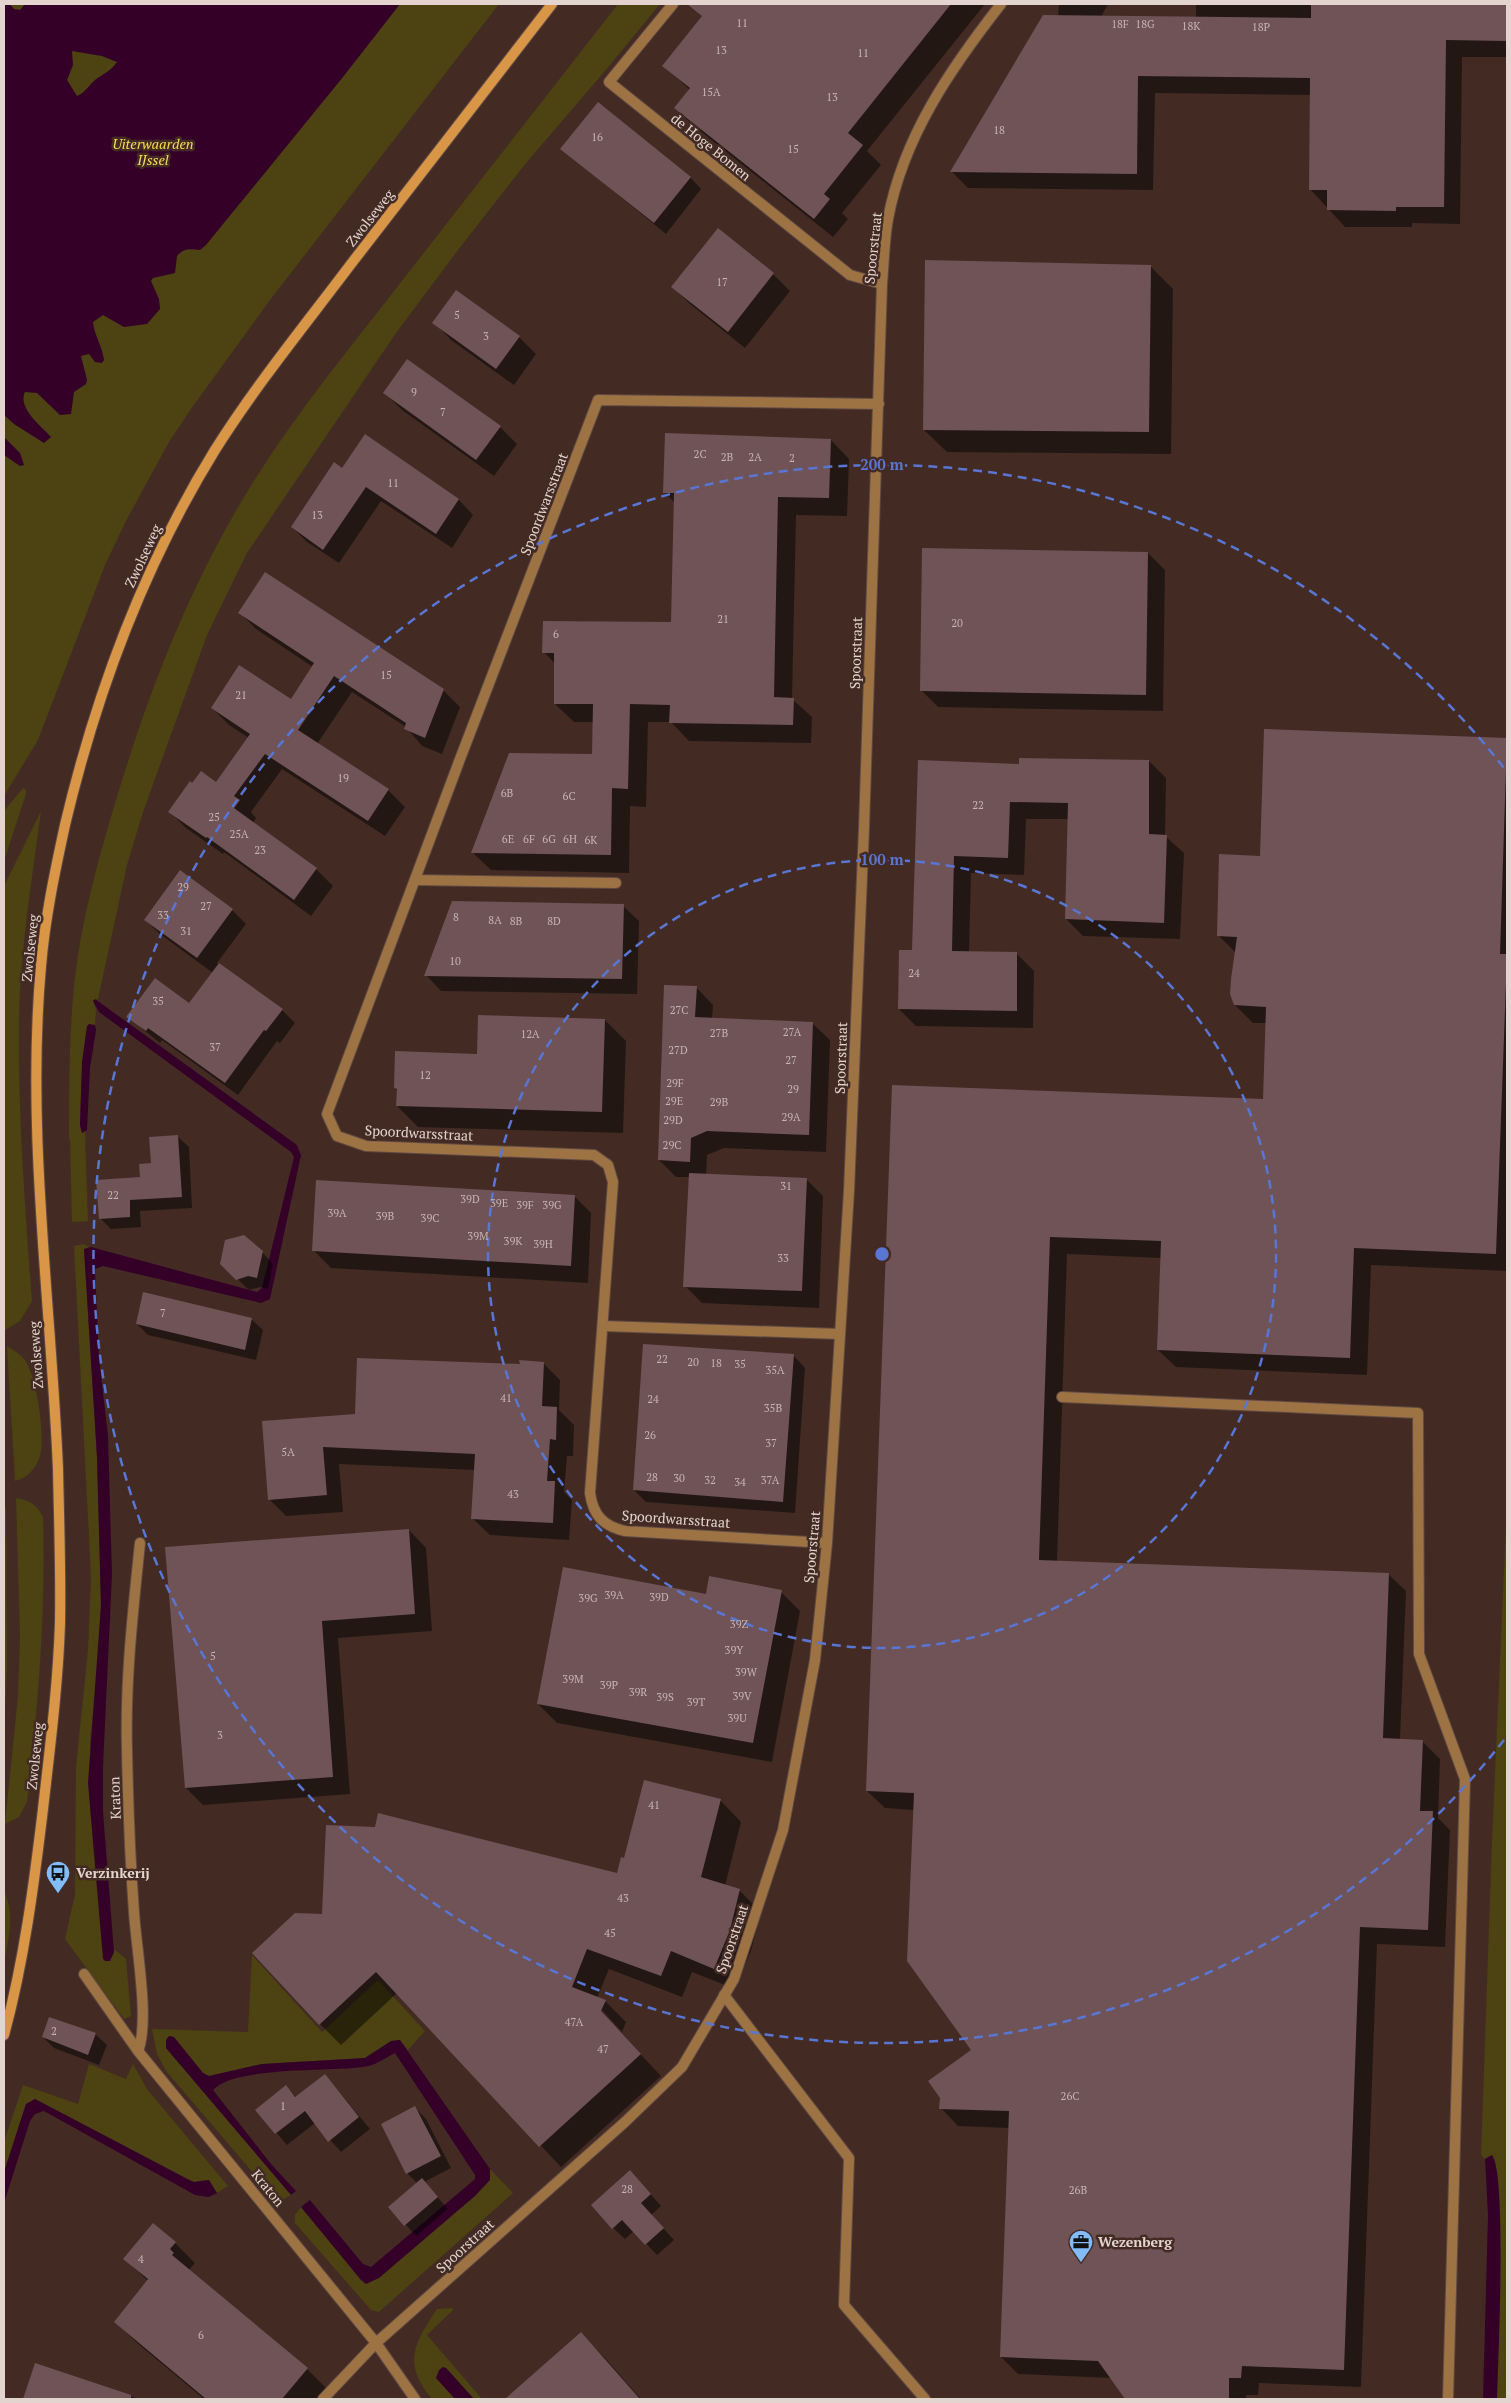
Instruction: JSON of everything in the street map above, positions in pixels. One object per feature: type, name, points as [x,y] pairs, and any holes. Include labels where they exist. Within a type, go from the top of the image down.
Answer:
[{"type":"main road","name":"Zwolseweg","points":[[4,2035],[12,2003],[37,1860],[57,1673],[60,1572],[58,1466],[40,1195],[36,1070],[41,962],[48,911],[82,758],[120,645],[146,579],[174,521],[216,450],[261,382],[552,4]]},
{"type":"street","name":"de Hoge Bomen","points":[[673,4],[609,82],[850,275],[882,284]]},
{"type":"street","name":"Spoorstraat","points":[[323,2399],[376,2343],[625,2122],[682,2067],[734,1979],[782,1830],[815,1660],[827,1543],[849,1191],[863,848],[882,284],[888,219],[900,174],[919,127],[958,60],[1001,4]]},
{"type":"street","name":"Spoordwarsstraat","points":[[827,1543],[612,1528],[604,1523],[592,1505],[590,1493],[614,1182],[608,1164],[594,1155],[366,1146],[337,1136],[327,1114],[598,400],[879,404]]},
{"type":"street","points":[[415,880],[616,883]]},
{"type":"street","points":[[603,1326],[840,1334]]},
{"type":"street","points":[[1062,1398],[1418,1414],[1419,1654],[1465,1778],[1448,2399]]},
{"type":"street","name":"Kraton","points":[[138,2051],[142,2040],[142,2017],[134,1913],[127,1747],[127,1688],[140,1543]]},
{"type":"street","name":"Kraton","points":[[84,1974],[138,2051],[376,2343]]},
{"type":"street","points":[[724,1995],[849,2158],[844,2305],[925,2399]]},
{"type":"street","points":[[376,2343],[415,2399]]},
{"type":"green space","name":"Uiterwaarden IJssel","points":[[4,4],[499,4],[270,300],[169,442],[127,519],[105,565],[38,740],[4,796]]},
{"type":"green space","points":[[618,4],[660,4],[526,163],[396,333],[247,553],[207,635],[143,812],[127,865],[98,999],[93,1001],[96,1010],[95,1025],[87,1026],[82,1063],[80,1125],[82,1133],[85,1132],[88,1221],[72,1222],[69,1139],[70,1058],[73,997],[82,932],[97,865],[129,759],[157,678],[191,598],[230,521],[252,484],[304,408]]},
{"type":"green space","points":[[23,788],[26,790],[26,794],[4,861],[4,811]]},
{"type":"green space","points":[[41,811],[24,942],[19,1021],[21,1126],[32,1301],[20,1321],[5,1330],[4,886]]},
{"type":"green space","points":[[84,1244],[89,1247],[84,1249],[97,1457],[101,1605],[99,1654],[90,1743],[113,1957],[114,1949],[126,1959],[131,2016],[124,2019],[65,1939],[75,1894],[76,1767],[88,1650],[91,1577],[74,1246]]},
{"type":"green space","points":[[7,1346],[25,1360],[29,1368],[39,1404],[42,1442],[38,1462],[28,1474],[15,1481]]},
{"type":"green space","points":[[16,1498],[33,1504],[43,1517],[42,1624],[35,1731],[27,1802],[19,1817],[5,1824],[18,1696],[20,1636]]},
{"type":"green space","points":[[1507,1503],[1507,2399],[1497,2399],[1500,2252],[1491,2155],[1485,2159],[1481,2155],[1492,1841]]},
{"type":"green space","points":[[4,1506],[6,1508],[7,1667],[4,1730]]},
{"type":"green space","points":[[4,1891],[10,1917],[4,1961]]},
{"type":"green space","points":[[252,1955],[322,2032],[378,1980],[425,2031],[408,2050],[400,2040],[391,2041],[365,2058],[262,2064],[209,2076],[203,2073],[174,2038],[166,2048],[291,2195],[278,2202],[166,2071],[157,2054],[152,2029],[248,2032]]},
{"type":"green space","points":[[89,2064],[126,2079],[133,2064],[147,2089],[228,2186],[217,2193],[207,2180],[194,2182],[35,2099],[26,2104],[4,2172],[4,2142],[23,2085],[78,2104]]},
{"type":"green space","points":[[490,2169],[513,2193],[379,2312],[371,2310],[295,2223],[295,2215],[301,2207],[361,2280],[489,2180]]},
{"type":"green space","points":[[437,2309],[454,2309],[427,2335],[482,2399],[474,2399],[446,2368],[436,2378],[455,2399],[432,2399],[417,2375],[414,2364],[415,2354],[417,2343],[422,2333]]},
{"type":"shaded area","name":"Uiterwaarden IJssel","points":[[4,4],[10,4],[14,9],[20,10],[25,4],[400,4],[206,245],[200,250],[193,249],[180,253],[177,256],[175,273],[153,278],[151,281],[159,299],[160,309],[147,324],[124,327],[103,315],[93,322],[104,360],[102,363],[95,362],[89,354],[81,356],[87,380],[86,384],[74,392],[71,414],[60,415],[37,393],[25,392],[23,398],[27,411],[51,437],[44,443],[14,424],[4,415]],"holes":[[[72,51],[102,56],[117,62],[110,70],[77,96],[67,80],[73,65]]]},
{"type":"shaded area","points":[[4,437],[20,453],[24,465],[20,466],[4,455]]},
{"type":"shaded area","points":[[95,999],[297,1145],[301,1155],[270,1299],[261,1303],[103,1266],[95,1269],[99,1358],[108,1436],[112,1574],[103,1767],[103,1812],[114,1952],[110,1961],[103,1959],[88,1783],[101,1605],[97,1457],[84,1249],[91,1247],[257,1292],[262,1288],[294,1157],[291,1152],[99,1012],[93,1001]]},
{"type":"shaded area","points":[[89,1024],[95,1025],[96,1030],[90,1068],[87,1130],[82,1133],[80,1125],[82,1063],[87,1026]]},
{"type":"shaded area","points":[[169,2036],[174,2037],[203,2073],[209,2076],[262,2064],[365,2058],[391,2041],[400,2040],[490,2169],[490,2180],[475,2196],[379,2278],[366,2284],[301,2207],[310,2200],[363,2264],[371,2267],[475,2179],[475,2175],[395,2053],[367,2066],[283,2071],[241,2077],[224,2082],[213,2090],[271,2164],[296,2191],[291,2195],[166,2048],[166,2040]]},
{"type":"shaded area","points":[[35,2099],[189,2180],[194,2182],[209,2180],[217,2193],[209,2197],[195,2195],[44,2111],[35,2114],[30,2121],[4,2203],[4,2172],[26,2104]]},
{"type":"shaded area","points":[[1492,2155],[1497,2169],[1500,2231],[1497,2399],[1483,2399],[1488,2215],[1485,2159]]},
{"type":"shaded area","points":[[443,2367],[474,2399],[455,2399],[436,2378],[439,2370]]},
{"type":"building","points":[[687,4],[951,4],[848,133],[863,145],[824,194],[830,199],[814,219],[674,108],[690,88],[662,66],[702,16]]},
{"type":"building","points":[[1311,4],[1507,4],[1507,41],[1446,40],[1444,207],[1396,207],[1396,211],[1327,210],[1327,190],[1309,190],[1310,78],[1138,76],[1137,174],[950,172],[1043,15],[1311,18]]},
{"type":"building","points":[[598,102],[691,177],[654,223],[560,149]]},
{"type":"building","points":[[718,228],[774,273],[728,332],[671,287]]},
{"type":"building","points":[[925,260],[1151,265],[1149,432],[923,430]]},
{"type":"building","points":[[456,290],[520,336],[496,369],[432,323]]},
{"type":"building","points":[[407,359],[501,426],[476,460],[383,393]]},
{"type":"building","points":[[665,433],[831,439],[829,498],[778,497],[774,697],[794,698],[793,725],[669,723],[670,705],[630,704],[628,789],[612,788],[611,855],[471,853],[509,753],[592,754],[593,704],[554,704],[554,653],[542,653],[543,621],[671,622],[674,493],[663,493]]},
{"type":"building","points":[[365,434],[459,499],[436,534],[366,487],[323,550],[291,527],[334,462],[342,468]]},
{"type":"building","points":[[922,548],[1148,552],[1146,695],[920,691]]},
{"type":"building","points":[[265,572],[444,689],[425,738],[404,729],[406,723],[334,676],[298,730],[389,789],[368,821],[265,754],[234,796],[240,800],[234,808],[317,868],[294,900],[207,837],[168,812],[190,781],[192,783],[201,771],[216,782],[250,734],[211,708],[239,665],[291,699],[314,663],[238,613]]},
{"type":"building","points":[[1264,729],[1507,738],[1500,954],[1507,954],[1507,956],[1496,1254],[1354,1248],[1350,1358],[1157,1350],[1161,1241],[1050,1237],[1039,1560],[1389,1573],[1383,1738],[1423,1740],[1420,1811],[1433,1811],[1428,1930],[1360,1927],[1344,2370],[1242,2366],[1241,2378],[1229,2378],[1229,2399],[1125,2399],[1098,2361],[1000,2357],[1009,2111],[939,2109],[940,2098],[928,2081],[971,2050],[907,1961],[914,1793],[866,1791],[892,1085],[1263,1099],[1266,1007],[1234,1005],[1230,994],[1237,937],[1217,936],[1219,854],[1260,856]]},
{"type":"building","points":[[1019,758],[1149,760],[1149,834],[1167,835],[1164,923],[1065,919],[1068,803],[1010,802],[1008,858],[954,856],[952,951],[1017,952],[1017,1011],[898,1009],[899,950],[912,950],[918,760],[1019,764]]},
{"type":"building","points":[[180,870],[233,909],[197,958],[144,920]]},
{"type":"building","points":[[452,901],[624,904],[622,979],[424,976]]},
{"type":"building","points":[[219,963],[283,1009],[266,1031],[264,1030],[225,1083],[148,1028],[146,1031],[126,1017],[155,978],[189,1003]]},
{"type":"building","points":[[664,985],[697,986],[695,1017],[813,1022],[809,1135],[707,1131],[691,1138],[690,1162],[658,1160]]},
{"type":"building","points":[[478,1015],[605,1019],[602,1112],[396,1106],[397,1089],[394,1088],[395,1051],[477,1054]]},
{"type":"building","points":[[178,1135],[182,1197],[130,1200],[130,1217],[99,1219],[96,1180],[140,1177],[139,1164],[151,1163],[149,1137]]},
{"type":"building","points":[[689,1173],[807,1178],[802,1291],[683,1287]]},
{"type":"building","points":[[316,1180],[575,1195],[571,1266],[312,1251]]},
{"type":"building","points":[[244,1235],[263,1251],[257,1278],[248,1276],[236,1280],[220,1264],[225,1240]]},
{"type":"building","points":[[143,1292],[252,1318],[245,1350],[136,1324]]},
{"type":"building","points":[[643,1344],[794,1354],[783,1502],[633,1490]]},
{"type":"building","points":[[357,1358],[520,1364],[519,1360],[544,1362],[542,1406],[557,1407],[556,1440],[550,1439],[547,1481],[555,1481],[553,1523],[471,1519],[475,1454],[323,1447],[327,1495],[268,1500],[262,1421],[355,1414]]},
{"type":"building","points":[[409,1529],[415,1614],[322,1621],[333,1777],[185,1788],[165,1547]]},
{"type":"building","points":[[563,1567],[706,1594],[709,1576],[782,1590],[753,1743],[537,1704]]},
{"type":"building","points":[[644,1780],[721,1799],[701,1877],[740,1889],[730,1930],[714,1969],[671,1951],[661,1976],[587,1949],[572,1987],[606,2000],[601,2011],[641,2054],[539,2147],[376,1972],[319,2025],[252,1953],[295,1913],[322,1914],[326,1825],[375,1827],[378,1813],[617,1873],[621,1857],[624,1858]]},
{"type":"building","points":[[49,2017],[96,2033],[88,2055],[42,2037]]},
{"type":"building","points":[[325,2074],[359,2117],[328,2142],[305,2111],[275,2134],[255,2110],[286,2085],[295,2097]]},
{"type":"building","points":[[415,2106],[441,2156],[406,2174],[381,2124]]},
{"type":"building","points":[[630,2170],[651,2194],[641,2203],[664,2228],[645,2245],[622,2220],[612,2229],[591,2205]]},
{"type":"building","points":[[422,2178],[438,2197],[404,2226],[388,2207]]},
{"type":"building","points":[[153,2223],[176,2242],[170,2249],[174,2253],[172,2255],[308,2368],[282,2399],[206,2399],[114,2322],[148,2279],[123,2259]]},
{"type":"building","points":[[581,2332],[640,2399],[505,2399]]},
{"type":"building","points":[[35,2363],[131,2395],[131,2399],[23,2399]]},
{"type":"place","name":"Verzinkerij","points":[[58,1894]]},
{"type":"place","name":"Wezenberg","points":[[1081,2263]]}]
